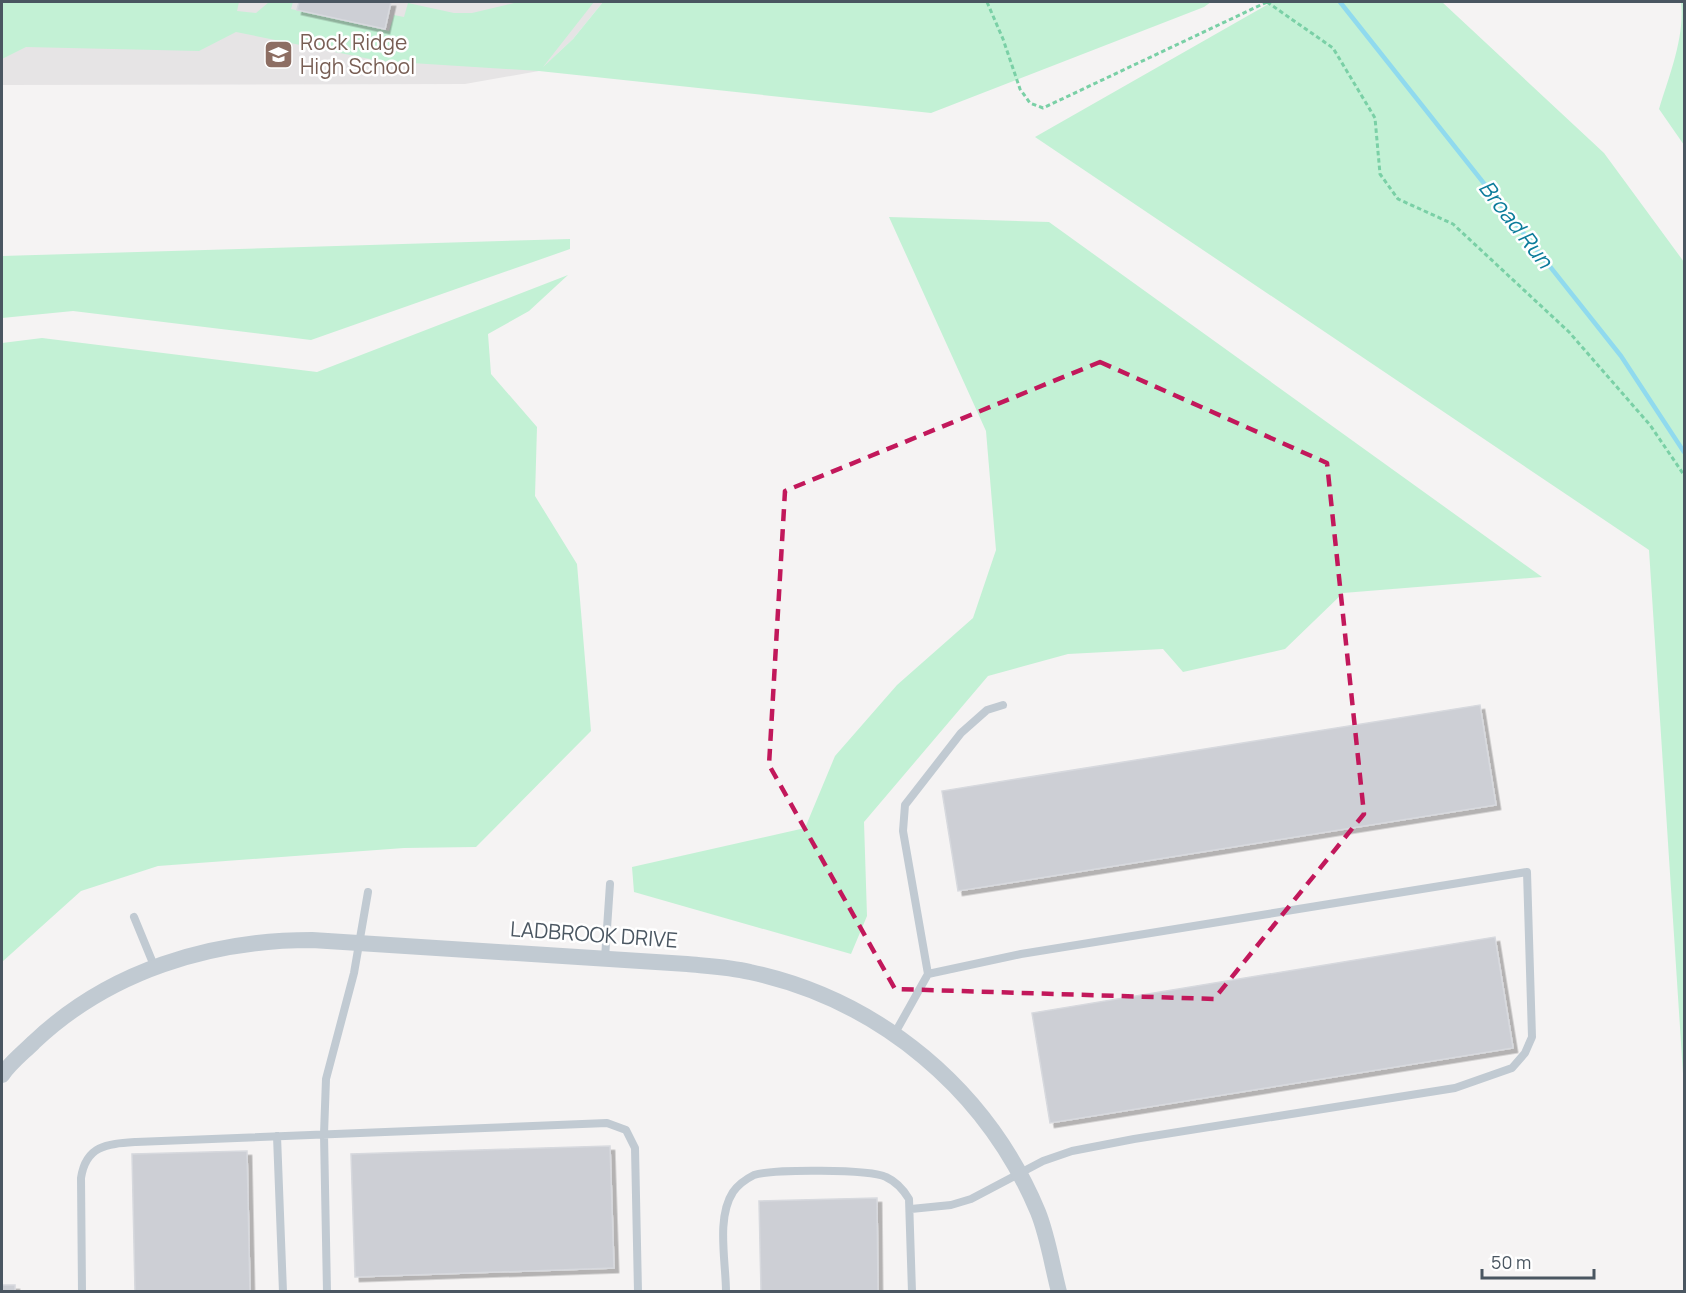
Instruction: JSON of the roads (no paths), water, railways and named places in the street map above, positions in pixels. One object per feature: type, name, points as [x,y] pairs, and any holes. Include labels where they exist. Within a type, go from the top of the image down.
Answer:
[{"type":"street","name":"LADBROOK DRIVE","points":[[2,1075],[55,1022],[110,989],[155,968],[212,949],[251,942],[312,940],[605,958],[748,971],[775,978],[836,1000],[895,1033],[946,1075],[969,1098],[1020,1174],[1038,1213],[1059,1292]]},
{"type":"lane","points":[[895,1033],[928,974],[903,831],[905,805],[961,733],[987,710],[1002,705]]},
{"type":"lane","points":[[911,1209],[971,1199],[1043,1161],[1072,1151],[1455,1088],[1512,1068],[1525,1053],[1532,1037],[1527,872],[1043,950],[928,974]]},
{"type":"lane","points":[[605,958],[610,884]]},
{"type":"lane","points":[[327,1292],[324,1134],[326,1078],[350,992],[368,892]]},
{"type":"lane","points":[[134,917],[155,968]]},
{"type":"lane","points":[[82,1292],[81,1178],[83,1165],[91,1153],[103,1146],[118,1143],[607,1122],[618,1124],[626,1130],[635,1148],[638,1292]]},
{"type":"lane","points":[[277,1136],[283,1292]]},
{"type":"lane","points":[[726,1292],[724,1220],[728,1203],[744,1181],[756,1175],[872,1173],[886,1177],[903,1189],[911,1209],[912,1292]]},
{"type":"waterway","name":"Broad Run","points":[[1340,2],[1621,356],[1684,452]]},
{"type":"place","name":"Rock Ridge High School","points":[[279,55]]}]
